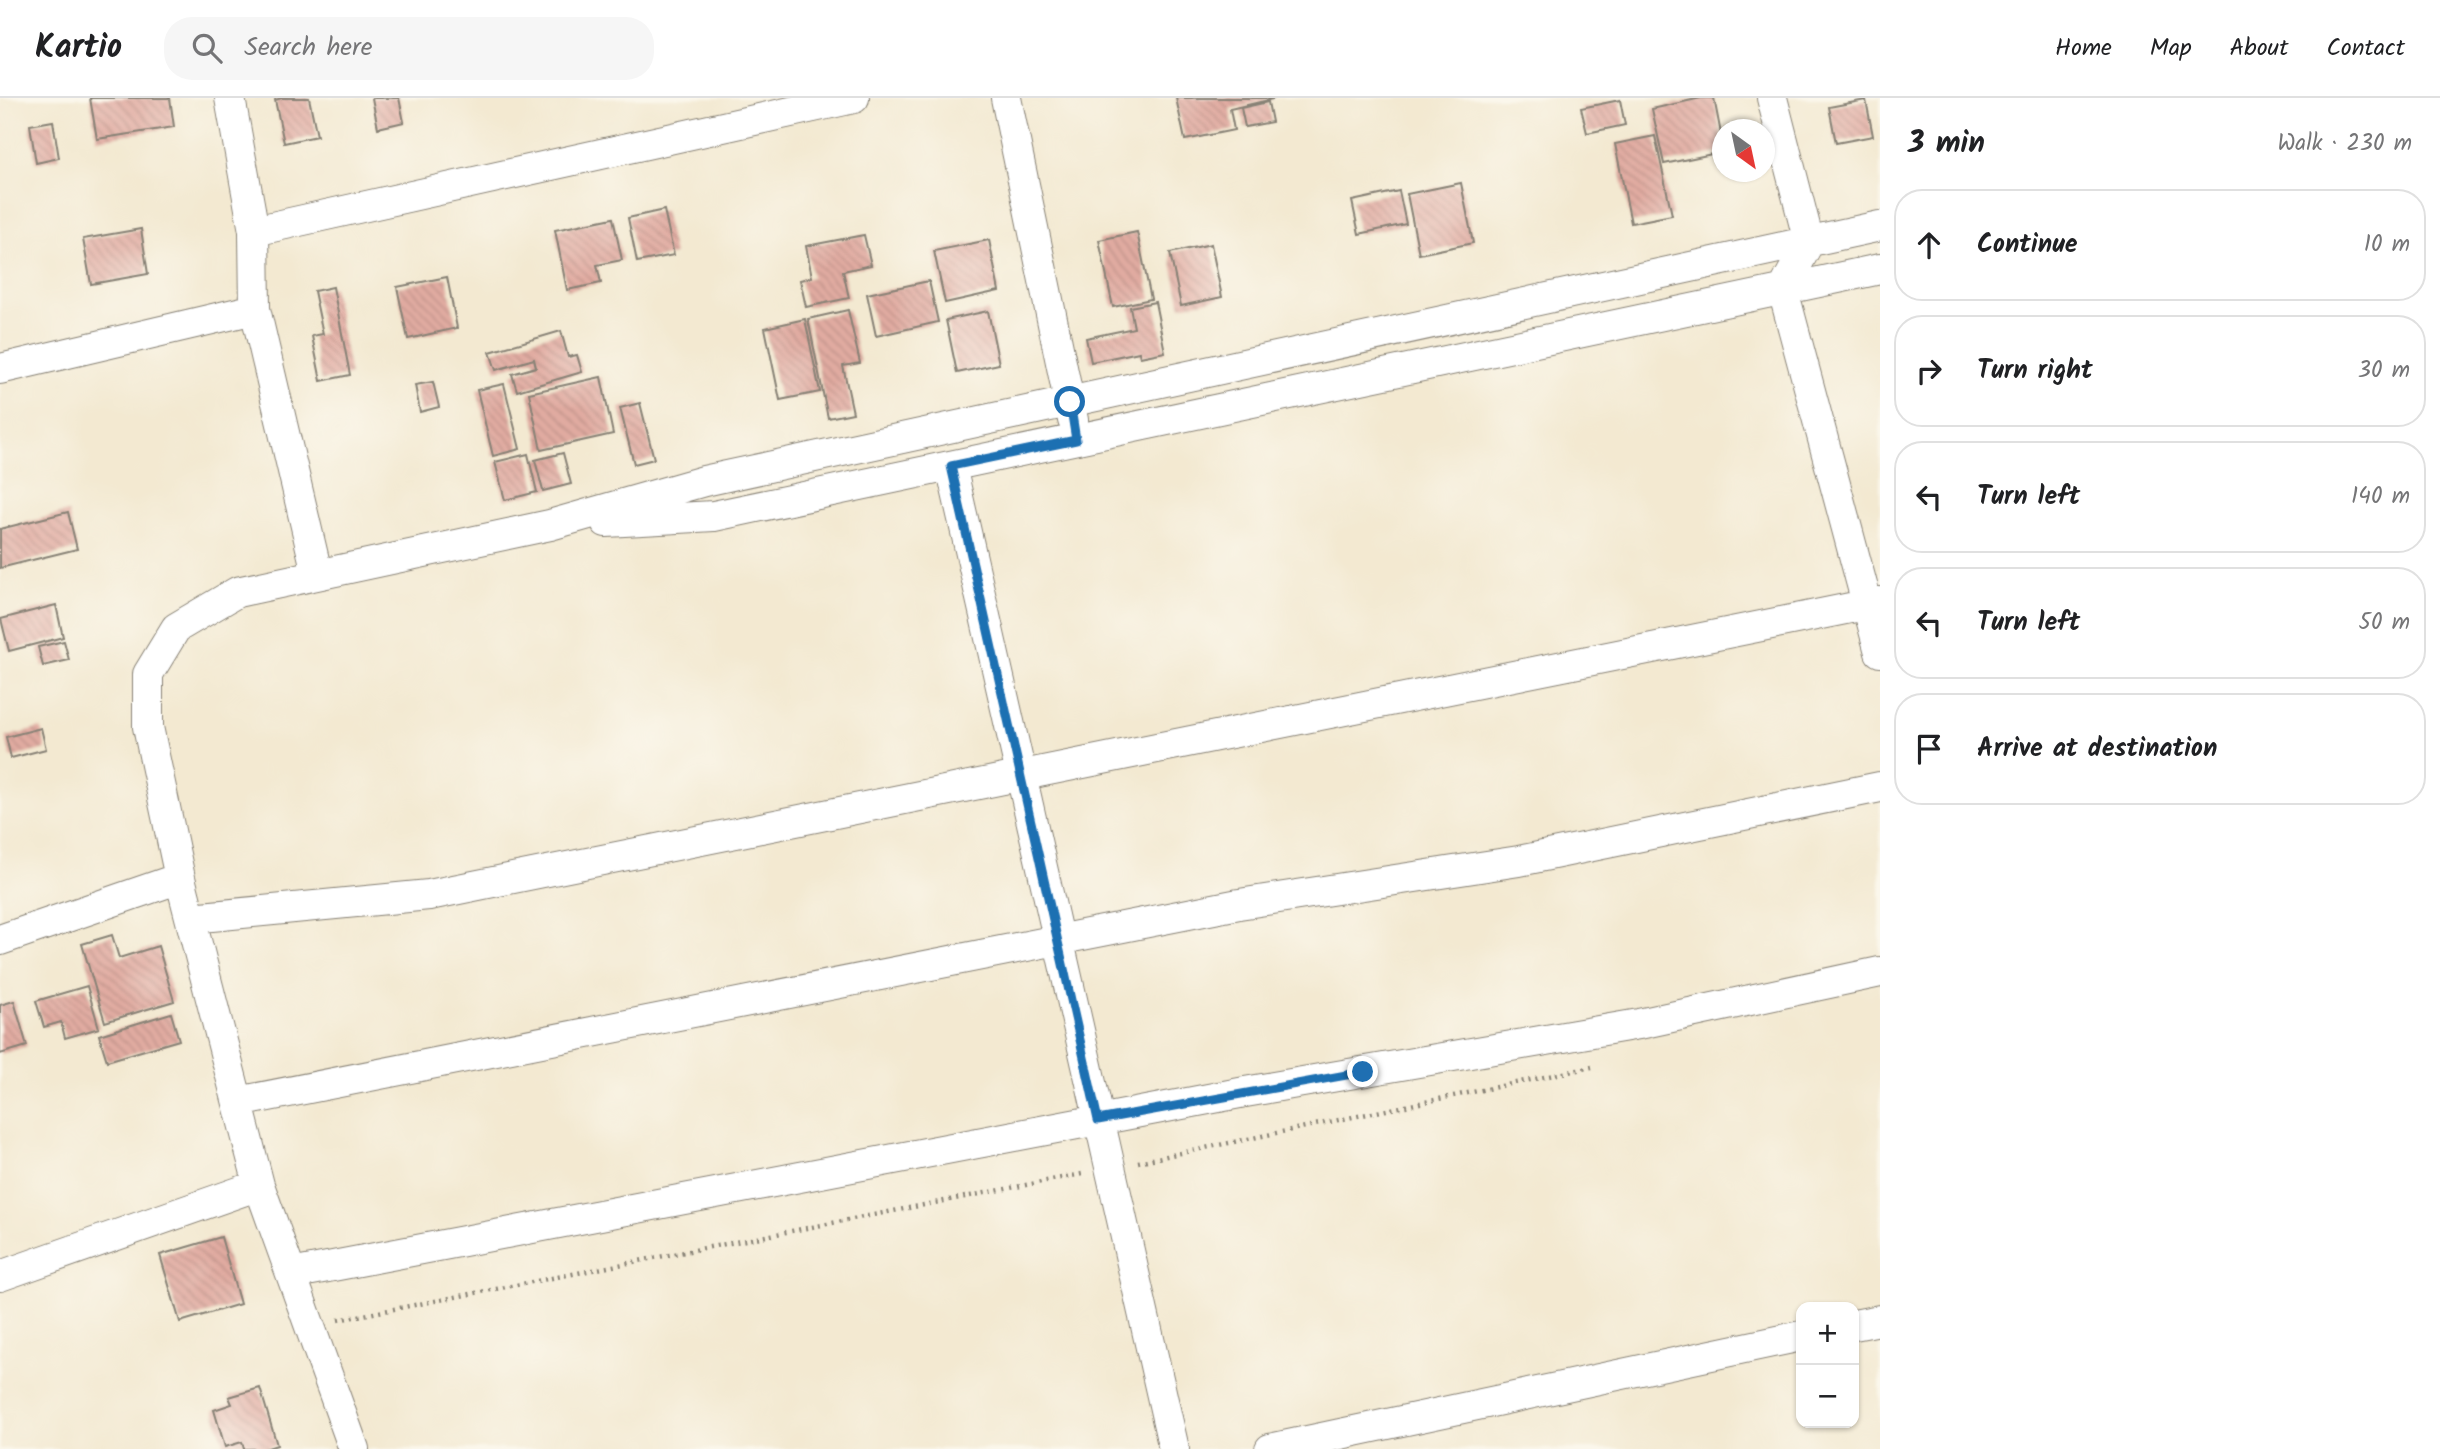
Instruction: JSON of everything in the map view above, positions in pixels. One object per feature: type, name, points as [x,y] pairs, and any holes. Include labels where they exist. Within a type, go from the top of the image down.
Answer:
[{"type":"street","points":[[230,98],[254,231],[255,309],[317,573]]},
{"type":"street","points":[[254,231],[854,98]]},
{"type":"street","points":[[1006,98],[1076,440]]},
{"type":"street","points":[[1772,98],[1809,242],[1783,290],[1874,603],[1880,652]]},
{"type":"street","points":[[354,1449],[259,1185],[180,878],[148,727],[148,674],[176,628],[237,592],[550,525],[704,481],[1880,226]]},
{"type":"street","points":[[550,525],[714,516],[1880,269]]},
{"type":"street","points":[[0,369],[255,309]]},
{"type":"street","points":[[951,466],[1174,1449]]},
{"type":"street","points":[[191,918],[429,895],[1874,603]]},
{"type":"street","points":[[238,1102],[1239,904],[1519,861],[1880,787]]},
{"type":"street","points":[[0,940],[180,878]]},
{"type":"street","points":[[291,1274],[1245,1091],[1639,1024],[1880,972]]},
{"type":"street","points":[[0,1276],[259,1185]]},
{"type":"street","points":[[1859,1324],[1880,1320]]},
{"type":"street","points":[[1270,1449],[1796,1337]]},
{"type":"building","points":[[90,98],[170,98],[174,127],[97,139]]},
{"type":"building","points":[[309,98],[317,136],[284,143],[275,100]]},
{"type":"building","points":[[372,98],[399,98],[404,122],[378,128]]},
{"type":"building","points":[[1176,98],[1273,99],[1230,109],[1234,130],[1185,140]]},
{"type":"building","points":[[1701,98],[1714,98],[1718,119],[1712,119],[1712,154],[1664,164],[1652,109]]},
{"type":"building","points":[[1620,100],[1625,125],[1587,133],[1581,108]]},
{"type":"building","points":[[1866,100],[1873,136],[1836,143],[1829,107]]},
{"type":"building","points":[[1268,102],[1272,122],[1245,127],[1241,108]]},
{"type":"building","points":[[53,121],[59,158],[36,163],[30,125]]},
{"type":"building","points":[[1655,136],[1672,215],[1631,223],[1615,144]]},
{"type":"building","points":[[1461,183],[1473,243],[1419,254],[1407,194]]},
{"type":"building","points":[[1399,191],[1406,224],[1359,234],[1352,201]]},
{"type":"building","points":[[664,210],[674,255],[637,262],[628,218]]},
{"type":"building","points":[[613,218],[622,260],[597,265],[601,283],[567,290],[555,230]]},
{"type":"building","points":[[141,229],[148,274],[91,284],[83,239]]},
{"type":"building","points":[[1137,232],[1151,299],[1113,307],[1099,240]]},
{"type":"building","points":[[864,235],[871,265],[843,271],[849,298],[806,307],[800,280],[812,277],[806,246]]},
{"type":"building","points":[[989,240],[999,291],[945,303],[934,251]]},
{"type":"building","points":[[1211,244],[1222,297],[1181,306],[1170,253]]},
{"type":"building","points":[[447,277],[457,328],[408,339],[397,287]]},
{"type":"building","points":[[929,281],[938,322],[876,336],[867,294]]},
{"type":"building","points":[[333,287],[350,375],[321,381],[312,336],[323,334],[314,291]]},
{"type":"building","points":[[1155,302],[1165,352],[1140,357],[1139,352],[1091,362],[1086,338],[1134,328],[1130,307]]},
{"type":"building","points":[[848,310],[860,363],[843,366],[853,413],[828,418],[808,319]]},
{"type":"building","points":[[988,311],[999,364],[957,373],[946,320]]},
{"type":"building","points":[[805,319],[820,392],[780,400],[765,328]]},
{"type":"building","points":[[561,331],[568,357],[577,355],[582,372],[517,391],[512,374],[536,367],[534,359],[496,370],[490,352]]},
{"type":"building","points":[[601,377],[613,434],[541,450],[529,393]]},
{"type":"building","points":[[433,382],[439,407],[420,412],[415,385]]},
{"type":"building","points":[[504,384],[520,449],[493,456],[477,390]]},
{"type":"building","points":[[640,403],[654,459],[634,464],[620,408]]},
{"type":"building","points":[[563,453],[571,484],[543,491],[535,460]]},
{"type":"building","points":[[528,454],[537,492],[505,500],[495,462]]},
{"type":"building","points":[[68,512],[77,549],[0,568],[0,529]]},
{"type":"building","points":[[56,605],[63,637],[9,651],[1,619]]},
{"type":"building","points":[[64,641],[69,660],[43,666],[38,647]]},
{"type":"building","points":[[41,728],[46,749],[11,758],[6,737]]},
{"type":"building","points":[[112,935],[119,958],[158,946],[174,1001],[105,1022],[82,944]]},
{"type":"building","points":[[87,986],[99,1028],[65,1038],[61,1022],[44,1027],[36,1001]]},
{"type":"building","points":[[14,1001],[27,1046],[0,1054],[0,1005]]},
{"type":"building","points":[[171,1013],[179,1040],[107,1061],[99,1035]]},
{"type":"building","points":[[221,1237],[240,1304],[180,1322],[160,1255]]},
{"type":"building","points":[[260,1388],[277,1445],[265,1449],[244,1449],[242,1442],[225,1447],[214,1410],[232,1404],[229,1397]]},
{"type":"route","points":[[1070,402],[1076,440],[951,466],[1098,1120],[1245,1091],[1363,1072]]}]
